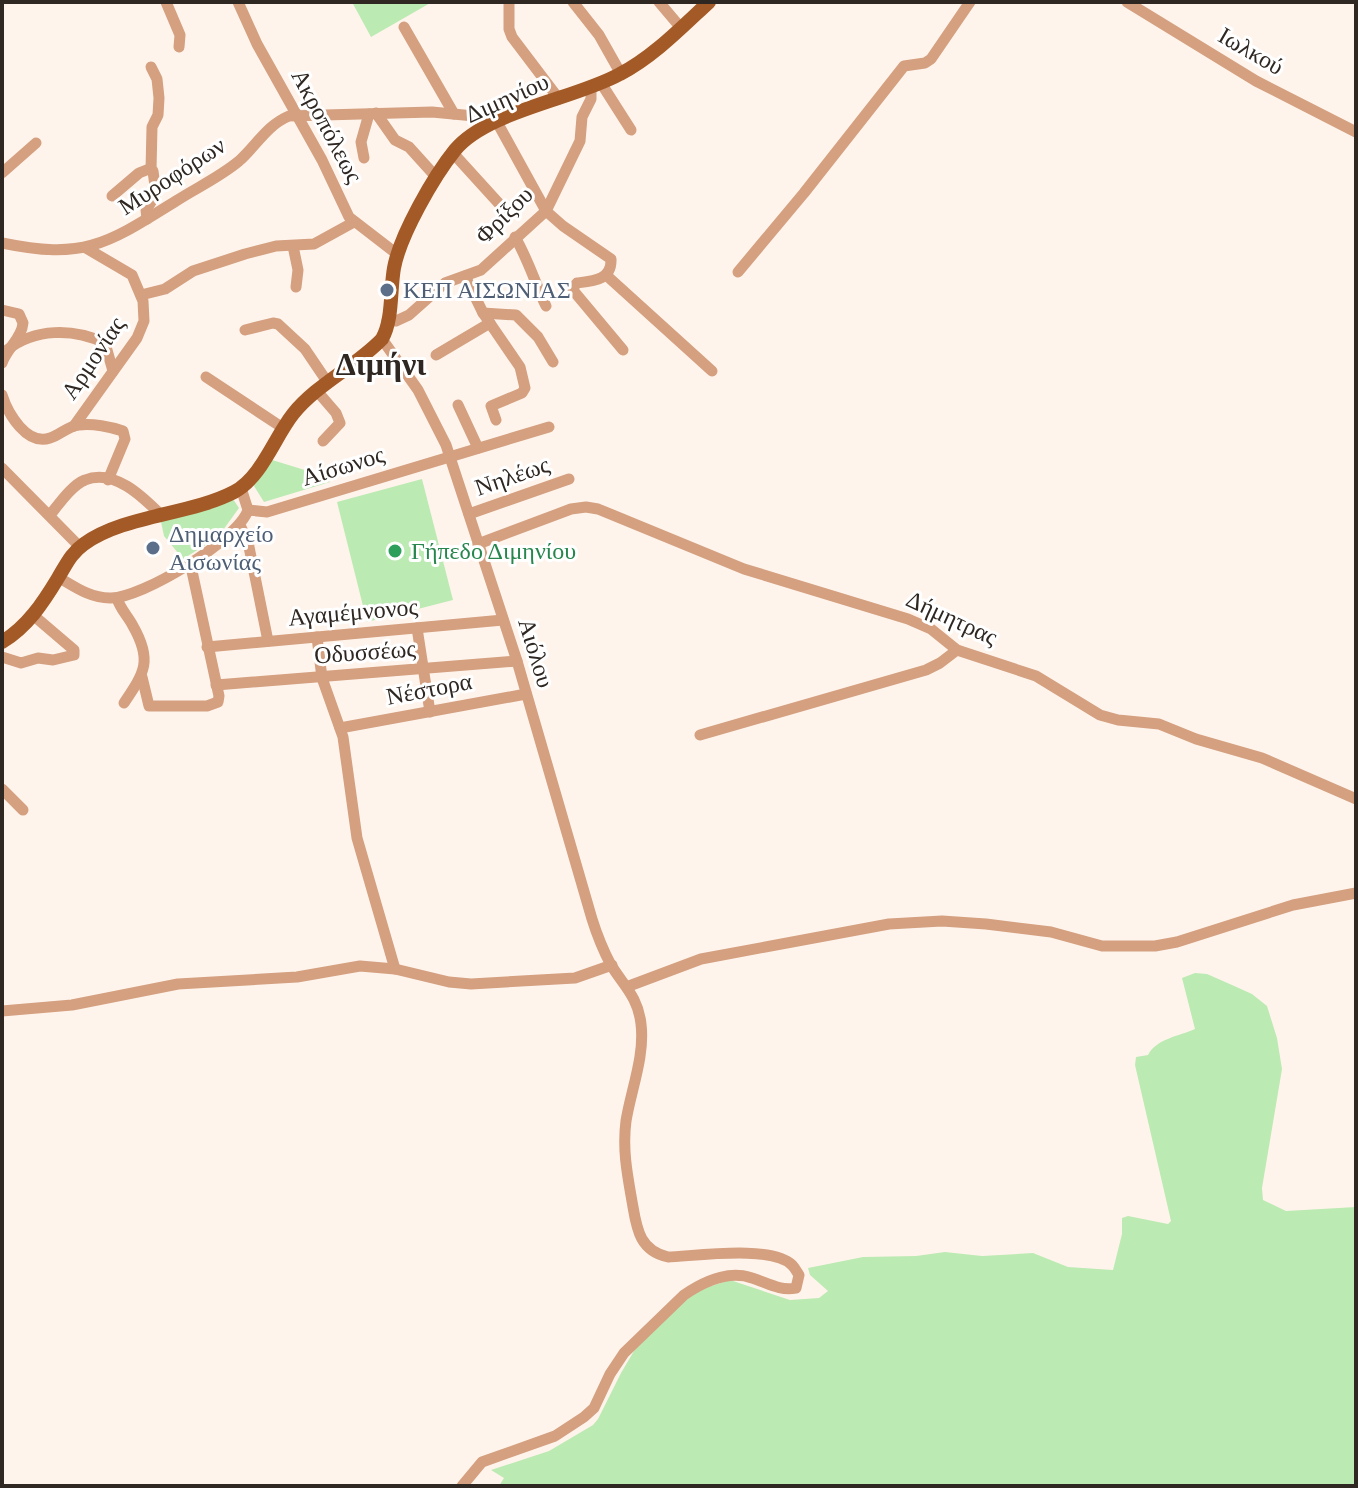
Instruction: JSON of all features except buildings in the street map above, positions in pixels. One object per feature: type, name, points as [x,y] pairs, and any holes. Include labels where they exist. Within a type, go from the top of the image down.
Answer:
[{"type":"main road","name":"Διμηνίου","points":[[382,339],[397,254],[453,153],[473,135],[497,122],[621,74],[709,2]]},
{"type":"main road","points":[[2,642],[33,615],[80,547],[109,532],[220,498],[241,488],[294,413],[382,339]]},
{"type":"street","points":[[166,2],[180,35],[179,47]]},
{"type":"street","name":"Ακροπόλεως","points":[[238,2],[252,35],[288,95],[354,222],[397,254]]},
{"type":"street","points":[[573,2],[599,35],[621,74]]},
{"type":"street","points":[[659,2],[681,28]]},
{"type":"street","points":[[738,272],[904,66],[931,59],[970,2]]},
{"type":"street","name":"Ιωλκού","points":[[1127,2],[1256,81],[1356,132]]},
{"type":"street","points":[[509,4],[512,37],[559,99]]},
{"type":"street","points":[[404,27],[454,114]]},
{"type":"street","points":[[147,219],[146,210],[155,200],[157,190],[156,177],[151,170],[152,127],[158,115],[159,98],[157,79],[151,67]]},
{"type":"street","points":[[596,86],[631,130]]},
{"type":"street","name":"Φρίξου","points":[[387,321],[409,315],[441,285],[481,270],[546,211],[580,141],[582,117],[596,86]]},
{"type":"street","points":[[296,114],[454,114],[497,122],[546,211],[609,257],[612,264],[606,275],[594,283],[574,285],[572,291],[623,350]]},
{"type":"street","name":"Μυροφόρων","points":[[2,243],[53,251],[86,248],[119,235],[235,165],[274,124],[296,114]]},
{"type":"street","points":[[364,158],[361,142],[372,114]]},
{"type":"street","points":[[372,114],[395,140],[409,147],[437,178]]},
{"type":"street","points":[[2,173],[36,143]]},
{"type":"street","points":[[453,153],[503,208]]},
{"type":"street","points":[[112,196],[139,173],[151,170]]},
{"type":"street","points":[[141,295],[165,289],[207,266],[266,248],[310,245],[354,222]]},
{"type":"street","points":[[515,237],[546,306]]},
{"type":"street","points":[[293,246],[298,270],[296,287]]},
{"type":"street","name":"Αρμονίας","points":[[74,426],[142,328],[144,310],[130,272],[86,248]]},
{"type":"street","points":[[606,275],[712,371]]},
{"type":"street","points":[[465,276],[486,318],[520,367],[525,388],[522,393],[494,404],[492,412],[496,420]]},
{"type":"street","points":[[2,310],[15,312],[23,323],[20,335],[4,357]]},
{"type":"street","points":[[436,355],[486,318],[516,315],[538,337],[553,362]]},
{"type":"street","points":[[245,330],[278,324],[305,349],[340,423],[323,441]]},
{"type":"street","points":[[4,357],[36,335],[79,335],[105,343],[113,371]]},
{"type":"street","name":"Αιόλου","points":[[382,339],[423,398],[450,457],[517,661],[592,919],[612,965],[629,986]]},
{"type":"street","points":[[206,377],[283,428]]},
{"type":"street","points":[[2,395],[16,422],[40,440],[49,439],[74,426],[90,425],[125,432],[108,480]]},
{"type":"street","points":[[458,405],[478,448]]},
{"type":"street","name":"Αίσωνος","points":[[248,510],[267,512],[549,427]]},
{"type":"street","points":[[2,468],[80,547]]},
{"type":"street","points":[[50,515],[80,482],[91,478],[129,487],[161,515]]},
{"type":"street","name":"Νηλέως","points":[[469,514],[569,479]]},
{"type":"street","points":[[58,577],[90,595],[117,598],[142,591],[225,540],[240,525],[248,510],[241,488]]},
{"type":"street","name":"Δήμητρας","points":[[478,544],[571,509],[593,508],[744,569],[908,619],[931,629],[957,650],[1036,676],[1107,718],[1159,724],[1207,743],[1262,758],[1356,799]]},
{"type":"street","points":[[240,525],[248,542],[268,641]]},
{"type":"street","points":[[142,677],[149,706],[216,704],[219,698],[190,562]]},
{"type":"street","points":[[117,598],[144,651],[142,677],[124,703]]},
{"type":"street","points":[[2,657],[21,663],[38,658],[53,660],[74,655],[68,642],[33,615]]},
{"type":"street","name":"Αγαμέμνονος","points":[[207,647],[503,620]]},
{"type":"street","points":[[417,628],[430,712]]},
{"type":"street","points":[[317,637],[322,678],[340,728],[357,838],[395,969]]},
{"type":"street","points":[[700,735],[926,670],[957,650]]},
{"type":"street","name":"Οδυσσέως","points":[[216,685],[517,661]]},
{"type":"street","name":"Νέστορα","points":[[340,728],[526,694]]},
{"type":"street","points":[[2,789],[23,810]]},
{"type":"street","points":[[462,1486],[482,1462],[555,1436],[584,1417],[594,1408],[624,1353],[695,1288],[719,1278],[742,1276],[785,1290],[796,1288],[799,1275],[792,1264],[781,1259],[758,1254],[657,1255],[644,1244],[637,1232],[624,1158],[626,1120],[641,1037],[638,1009],[629,986],[701,959],[889,924],[942,921],[986,924],[1051,932],[1102,946],[1155,946],[1177,942],[1280,909],[1356,893]]},
{"type":"street","points":[[2,1011],[87,1003],[199,982],[297,977],[360,966],[395,969],[471,984],[575,978],[612,965]]},
{"type":"green space","points":[[352,2],[432,2],[371,37]]},
{"type":"green space","points":[[269,459],[321,475],[330,482],[264,502],[254,486]]},
{"type":"green space","name":"Γήπεδο Διμηνίου","points":[[422,479],[453,600],[367,622],[337,502]]},
{"type":"green space","points":[[233,499],[239,508],[218,537],[183,559],[164,536],[161,522]]},
{"type":"green space","points":[[1195,973],[1207,974],[1252,994],[1267,1006],[1277,1038],[1282,1069],[1262,1188],[1263,1200],[1286,1211],[1356,1207],[1356,1486],[499,1486],[504,1478],[491,1470],[549,1451],[593,1425],[634,1351],[682,1301],[702,1289],[730,1280],[790,1300],[819,1298],[828,1291],[810,1275],[808,1268],[863,1257],[945,1252],[982,1256],[1033,1253],[1068,1267],[1113,1270],[1122,1234],[1122,1218],[1128,1216],[1168,1224],[1171,1221],[1135,1065],[1136,1057],[1148,1055],[1162,1042],[1195,1029],[1182,978]]},
{"type":"place","name":"ΚΕΠ ΑΙΣΩΝΙΑΣ","points":[[387,290]]},
{"type":"place","name":"Δημαρχείο Αισωνίας","points":[[153,548]]},
{"type":"place","name":"Γήπεδο Διμηνίου","points":[[395,551]]},
{"type":"district","name":"Διμήνι","points":[[381,364]]}]
